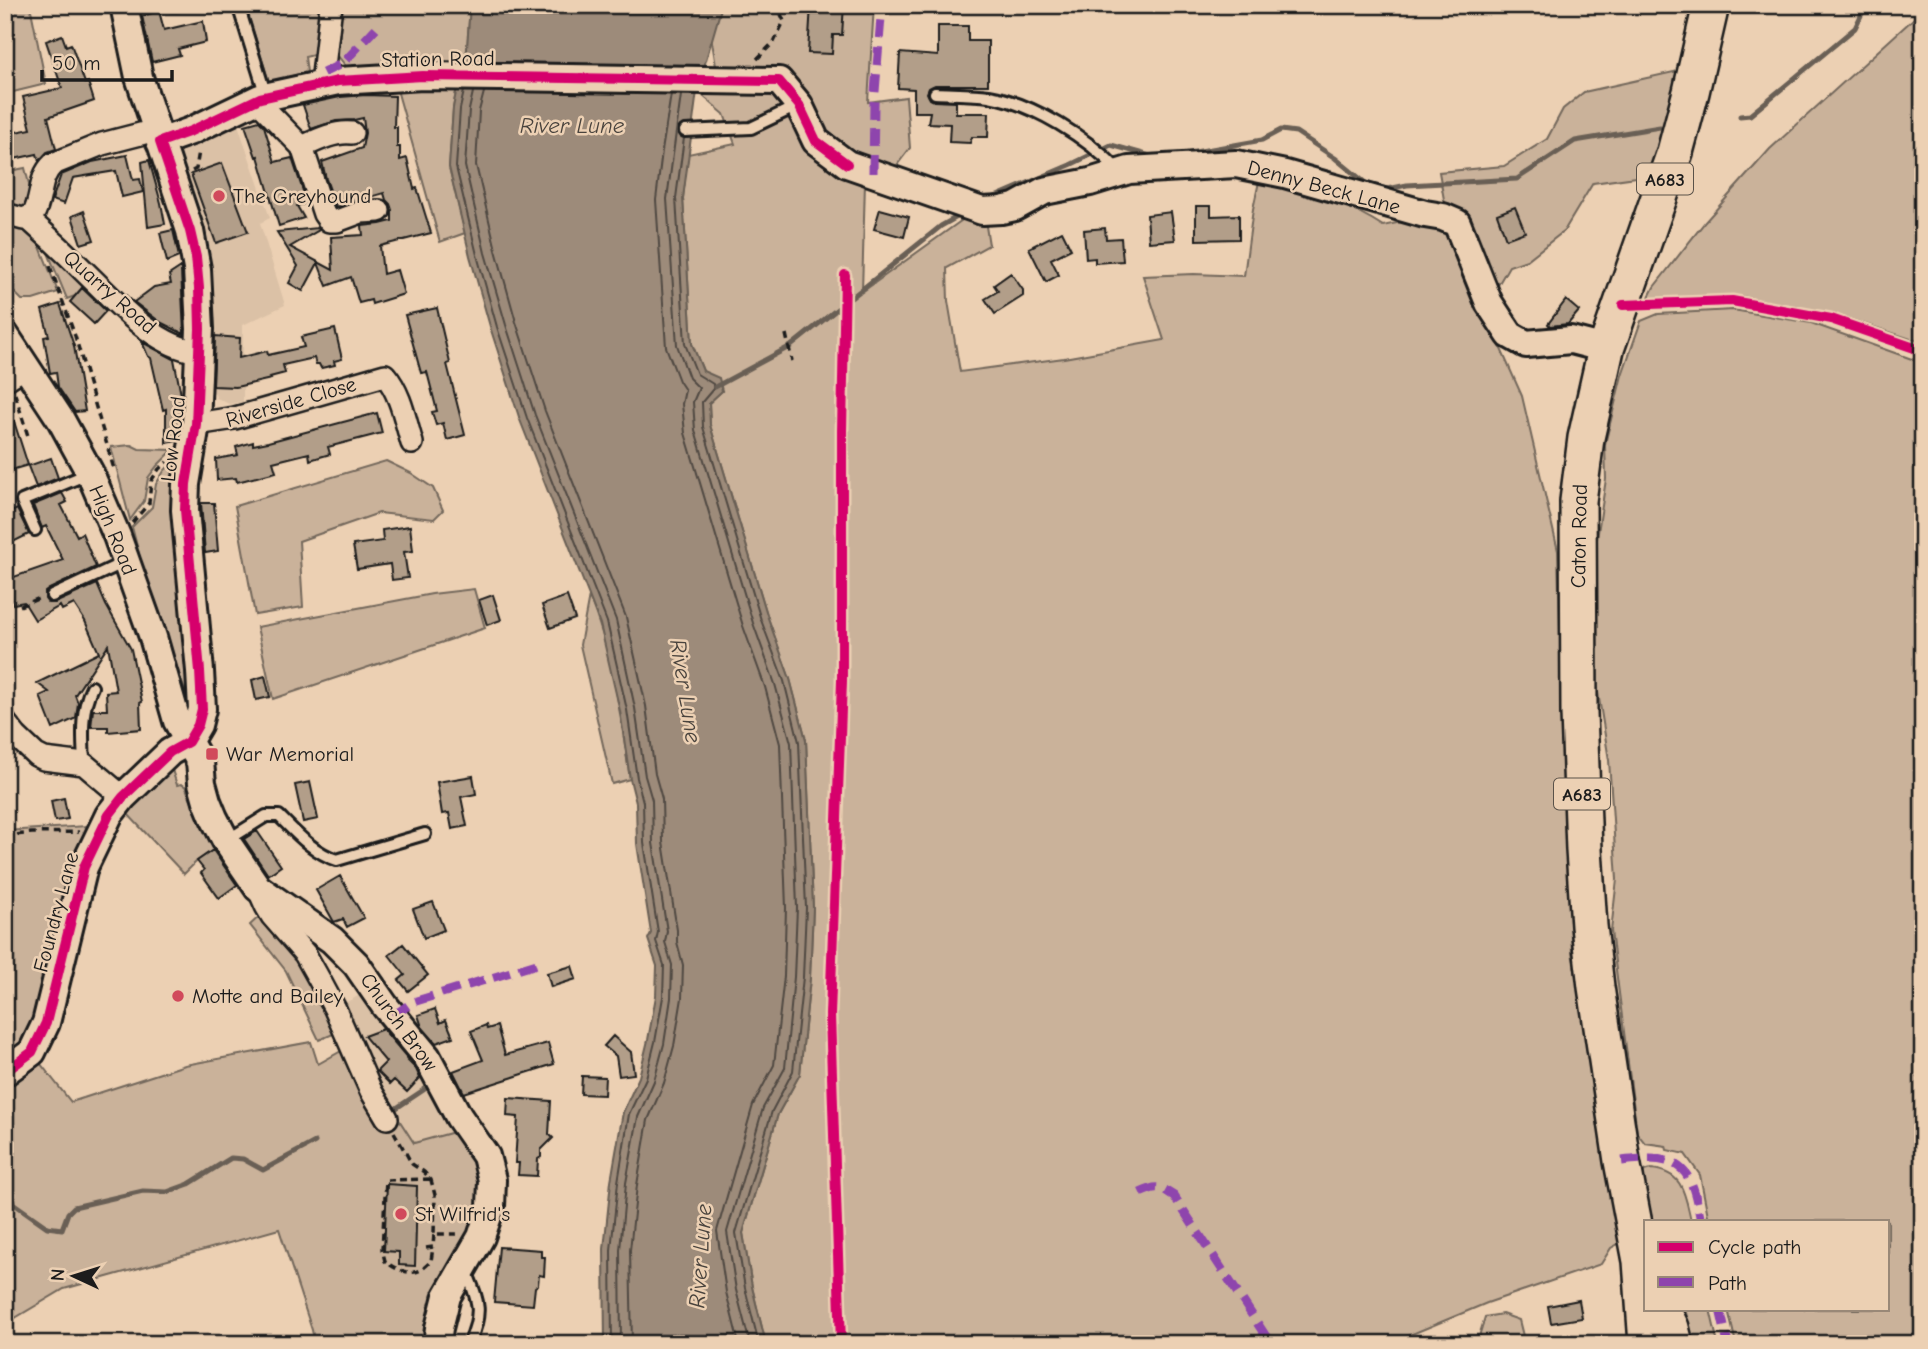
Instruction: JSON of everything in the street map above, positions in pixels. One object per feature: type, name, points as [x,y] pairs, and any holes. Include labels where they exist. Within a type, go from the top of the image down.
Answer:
[{"type":"highway","name":"Caton Road","points":[[1644,1266],[1622,1161],[1593,961],[1584,850],[1579,713],[1578,502],[1586,438],[1606,349],[1675,152],[1711,5]]},
{"type":"highway","name":"A683","points":[[1646,1310],[1647,1344]]},
{"type":"highway","points":[[1662,1310],[1675,1344]]},
{"type":"street","name":"Low Road","points":[[124,5],[139,77],[190,231],[196,257],[200,311],[197,424],[186,484],[185,510],[202,709],[198,725],[188,742]]},
{"type":"street","points":[[322,84],[331,5]]},
{"type":"street","name":"Station Road","points":[[158,136],[191,131],[263,97],[322,84],[369,79],[423,76],[732,80]]},
{"type":"street","name":"Denny Beck Lane","points":[[732,80],[779,81],[799,105],[816,141],[847,164],[971,207],[1001,210],[1015,207],[1044,191],[1090,182],[1115,167],[1129,170],[1236,164],[1285,174],[1443,217],[1457,223],[1489,303],[1510,335],[1527,344],[1571,340],[1606,349]]},
{"type":"street","points":[[263,97],[265,109],[303,147],[326,227],[361,212],[379,211]]},
{"type":"street","points":[[303,147],[340,133],[352,133]]},
{"type":"street","points":[[5,214],[15,218],[30,218],[39,203],[43,177],[53,164],[102,144],[158,136]]},
{"type":"street","name":"Quarry Road","points":[[30,218],[141,324],[183,349],[199,352]]},
{"type":"street","name":"High Road","points":[[5,335],[15,379],[61,420],[90,473],[127,560],[177,721],[188,742]]},
{"type":"street","name":"Riverside Close","points":[[197,424],[235,418],[383,365],[397,393],[412,443]]},
{"type":"street","points":[[5,722],[36,755],[44,759],[84,764],[123,797]]},
{"type":"street","name":"Foundry Lane","points":[[5,1072],[32,1052],[46,1023],[84,867],[109,815],[123,797],[170,752],[188,742]]},
{"type":"street","name":"Church Brow","points":[[188,742],[200,762],[202,783],[214,818],[258,888],[332,940],[356,964],[434,1068],[459,1117],[486,1156],[492,1181],[491,1207],[481,1237],[447,1296],[440,1318],[437,1344]]},
{"type":"street","points":[[258,888],[272,916],[305,954],[371,1091],[387,1118]]},
{"type":"lane","points":[[238,5],[263,97]]},
{"type":"lane","points":[[935,93],[989,96],[1025,106],[1063,126],[1115,167]]},
{"type":"lane","points":[[685,131],[751,128],[799,105]]},
{"type":"lane","points":[[34,530],[22,501],[90,473]]},
{"type":"lane","points":[[52,596],[127,560]]},
{"type":"lane","points":[[84,764],[84,710],[92,687]]},
{"type":"lane","points":[[226,841],[266,816],[273,815],[279,816],[314,848],[337,860],[425,834]]},
{"type":"lane","points":[[464,1265],[478,1300],[479,1315],[469,1344]]},
{"type":"path","points":[[732,80],[774,42],[784,22],[777,5]]},
{"type":"path","points":[[50,265],[83,362],[116,478]]},
{"type":"path","points":[[786,334],[792,361]]},
{"type":"path","points":[[15,379],[28,436]]},
{"type":"path","points":[[131,524],[149,503],[151,481],[159,469],[170,460]]},
{"type":"path","points":[[20,606],[52,596]]},
{"type":"path","points":[[5,836],[56,832],[98,835]]},
{"type":"path","points":[[387,1118],[412,1164],[430,1179],[435,1195],[435,1234],[431,1261],[420,1270],[399,1270],[385,1261],[382,1249],[386,1180],[430,1179]]},
{"type":"path","points":[[435,1234],[455,1234]]},
{"type":"path","points":[[426,1248],[433,1247]]},
{"type":"shaded area","points":[[5,5],[30,5],[46,84],[5,94]]},
{"type":"shaded area","points":[[245,5],[324,5],[318,54],[305,57],[307,72],[269,82]]},
{"type":"shaded area","points":[[342,5],[470,5],[466,63],[423,68],[348,69],[338,56]]},
{"type":"shaded area","points":[[715,5],[874,5],[868,102],[906,97],[910,148],[891,173],[865,182],[862,292],[965,218],[985,220],[989,245],[947,268],[948,301],[960,372],[1064,358],[1164,340],[1143,276],[1244,276],[1260,177],[1338,203],[1383,226],[1411,220],[1448,230],[1522,396],[1558,551],[1564,803],[1572,952],[1620,1243],[1611,1248],[1601,1264],[1487,1303],[1388,1344],[766,1344],[752,1287],[743,1233],[778,1114],[800,1074],[810,978],[813,908],[806,740],[790,679],[768,618],[710,425],[709,403],[722,391],[703,371],[692,344],[683,198],[688,154],[735,144],[724,114],[697,91],[720,90],[709,24]]},
{"type":"shaded area","points":[[1923,10],[1923,343],[1841,316],[1742,296],[1648,299],[1654,287],[1705,222],[1770,149]]},
{"type":"shaded area","points":[[1678,71],[1650,175],[1593,183],[1564,231],[1527,260],[1509,266],[1487,304],[1445,205],[1439,172],[1504,166],[1547,139],[1563,109],[1584,92]]},
{"type":"shaded area","points":[[396,86],[457,87],[449,167],[465,233],[440,242]]},
{"type":"shaded area","points":[[237,122],[270,218],[260,223],[285,305],[243,325],[243,402],[229,404],[217,398],[209,382],[176,155],[215,129]]},
{"type":"shaded area","points":[[25,168],[31,192],[27,207],[14,210],[5,207],[5,172]]},
{"type":"shaded area","points":[[5,220],[37,239],[58,292],[33,300],[22,300],[5,283]]},
{"type":"shaded area","points":[[44,243],[85,284],[75,296],[67,299]]},
{"type":"shaded area","points":[[1733,310],[1811,323],[1923,363],[1923,1344],[1736,1344],[1728,1310],[1890,1310],[1890,1220],[1709,1220],[1700,1175],[1685,1154],[1667,1150],[1666,1146],[1645,1143],[1637,1133],[1611,931],[1617,879],[1609,760],[1597,686],[1597,539],[1606,479],[1605,444],[1622,375],[1641,321],[1658,314]]},
{"type":"shaded area","points":[[131,445],[139,449],[173,450],[148,478],[144,501],[130,520],[111,447]]},
{"type":"shaded area","points":[[180,455],[190,705],[145,577],[132,527],[152,507],[156,484],[164,471]]},
{"type":"shaded area","points":[[386,461],[433,488],[443,510],[434,519],[379,513],[299,541],[303,607],[255,615],[235,506]]},
{"type":"shaded area","points":[[474,589],[485,628],[273,699],[257,627],[432,594]]},
{"type":"shaded area","points":[[589,596],[610,663],[630,779],[612,784],[580,645]]},
{"type":"shaded area","points":[[170,769],[177,785],[185,786],[205,831],[216,848],[184,874],[125,811]]},
{"type":"shaded area","points":[[87,826],[36,1011],[24,1042],[5,1059],[5,831]]},
{"type":"shaded area","points":[[262,914],[292,945],[338,1032],[319,1040],[286,971],[250,925]]},
{"type":"shaded area","points":[[360,995],[377,1018],[413,1056],[408,1061],[423,1076],[458,1131],[414,1143],[396,1116],[391,1116],[339,1006]]},
{"type":"shaded area","points":[[311,1042],[318,1064],[343,1050],[396,1115],[414,1143],[458,1131],[474,1157],[481,1178],[479,1213],[456,1259],[432,1293],[428,1344],[315,1344],[279,1229],[64,1289],[5,1324],[5,1082],[40,1063],[71,1102],[185,1065]]},
{"type":"shaded area","points":[[1644,1171],[1662,1171],[1677,1180],[1691,1220],[1653,1220],[1642,1183]]},
{"type":"shaded area","points":[[1685,1310],[1710,1310],[1718,1344],[1694,1344]]},
{"type":"shaded area","points":[[1502,1314],[1519,1320],[1525,1344],[1481,1344],[1480,1333],[1485,1317]]},
{"type":"water","name":"River Lune","points":[[470,5],[722,5],[697,91],[683,198],[692,344],[703,371],[719,378],[722,391],[709,403],[710,425],[768,618],[790,679],[806,740],[813,908],[810,978],[800,1074],[778,1114],[743,1233],[752,1287],[766,1344],[605,1344],[604,1249],[611,1181],[623,1112],[639,1077],[648,1040],[656,996],[657,966],[648,939],[651,933],[637,844],[636,803],[620,711],[600,624],[520,420],[470,256],[449,167],[453,108],[466,63]]},
{"type":"building","points":[[811,5],[844,5],[842,35],[833,35],[832,54],[808,53]]},
{"type":"building","points":[[159,11],[164,30],[203,21],[206,42],[178,49],[180,55],[152,62],[142,16]]},
{"type":"building","points":[[938,26],[968,26],[968,41],[988,41],[988,85],[935,85],[929,88],[927,93],[934,101],[956,102],[956,113],[989,113],[988,137],[972,137],[970,143],[949,142],[950,124],[928,123],[930,112],[914,112],[914,89],[898,88],[900,53],[938,56]]},
{"type":"building","points":[[62,35],[66,46],[71,44],[94,101],[48,117],[56,149],[47,152],[39,161],[37,154],[5,161],[5,134],[31,129],[23,97],[62,88],[46,41]]},
{"type":"building","points":[[395,96],[394,127],[397,127],[400,160],[407,158],[414,189],[417,188],[431,233],[380,246],[383,274],[397,270],[404,294],[372,304],[371,300],[359,303],[351,277],[327,286],[318,263],[303,291],[289,283],[298,266],[277,232],[318,228],[319,230],[290,247],[333,270],[331,237],[363,235],[362,226],[392,221],[392,210],[384,193],[336,207],[326,179],[322,162],[362,148],[365,133],[363,118],[336,121],[311,129],[303,105],[340,97]]},
{"type":"building","points":[[259,121],[264,126],[275,162],[292,158],[307,203],[297,206],[304,218],[279,226],[258,156],[256,157],[245,125]]},
{"type":"building","points":[[127,155],[133,180],[140,179],[143,192],[122,197],[116,171],[73,178],[64,204],[52,200],[61,175],[92,162]]},
{"type":"building","points":[[149,160],[165,224],[148,227],[142,162]]},
{"type":"building","name":"The Greyhound","points":[[222,163],[248,232],[216,243],[191,174]]},
{"type":"building","points":[[1196,206],[1211,206],[1211,216],[1239,215],[1239,239],[1196,240]]},
{"type":"building","points":[[1515,207],[1525,232],[1506,239],[1497,214]]},
{"type":"building","points":[[880,209],[909,217],[904,237],[874,229]]},
{"type":"building","points":[[84,211],[94,240],[81,244],[72,216]]},
{"type":"building","points":[[1171,212],[1175,240],[1149,242],[1147,215]]},
{"type":"building","points":[[1105,228],[1106,239],[1121,238],[1123,261],[1095,263],[1095,258],[1086,259],[1084,230]]},
{"type":"building","points":[[173,230],[179,257],[167,262],[160,233]]},
{"type":"building","points":[[1062,231],[1071,249],[1051,259],[1059,275],[1046,282],[1029,248]]},
{"type":"building","points":[[181,267],[184,334],[160,322],[134,302],[154,287],[171,284],[169,275]]},
{"type":"building","points":[[1011,273],[1023,290],[1023,296],[995,314],[985,299],[998,291],[994,285]]},
{"type":"building","points":[[82,288],[106,311],[94,324],[70,302]]},
{"type":"building","points":[[1566,300],[1579,311],[1568,324],[1550,326],[1548,324]]},
{"type":"building","points":[[60,304],[74,346],[85,411],[75,412],[58,387],[56,372],[50,373],[44,337],[49,336],[42,310]]},
{"type":"building","points":[[437,308],[450,363],[447,364],[465,435],[447,440],[443,423],[436,425],[432,412],[437,411],[427,372],[421,373],[405,315]]},
{"type":"building","points":[[335,329],[342,359],[334,361],[335,365],[321,368],[314,358],[283,365],[285,373],[270,377],[271,379],[236,387],[213,386],[215,336],[240,338],[239,358],[267,351],[268,355],[304,347],[301,337]]},
{"type":"building","points":[[142,342],[174,359],[181,395],[177,441],[166,443],[166,409],[163,410],[151,358]]},
{"type":"building","points":[[5,403],[8,403],[28,465],[5,472]]},
{"type":"building","points":[[377,413],[382,433],[328,447],[330,454],[310,460],[309,453],[273,462],[276,472],[237,482],[236,478],[217,480],[216,459],[238,455],[236,447],[253,442],[253,445],[268,442]]},
{"type":"building","points":[[51,458],[58,478],[36,487],[28,466]]},
{"type":"building","points":[[62,493],[67,502],[61,505],[77,536],[82,533],[96,567],[49,589],[45,592],[45,599],[48,603],[55,603],[97,584],[131,649],[142,702],[141,729],[108,732],[108,727],[91,727],[93,710],[107,710],[106,692],[116,691],[108,645],[75,695],[78,703],[76,718],[53,729],[40,696],[49,692],[37,683],[99,653],[74,604],[62,610],[60,606],[35,620],[24,602],[13,604],[5,580],[63,560],[46,526],[42,528],[33,505]]},
{"type":"building","points":[[201,503],[214,503],[218,551],[205,553]]},
{"type":"building","points":[[17,509],[29,534],[13,542],[5,527],[5,515]]},
{"type":"building","points":[[410,526],[413,551],[404,552],[408,578],[392,580],[390,564],[357,569],[353,545],[383,541],[382,530]]},
{"type":"building","points":[[493,595],[501,620],[487,625],[479,600]]},
{"type":"building","points":[[567,596],[575,619],[550,628],[542,605]]},
{"type":"building","points":[[265,676],[270,697],[256,700],[252,680]]},
{"type":"building","points":[[473,776],[476,794],[461,797],[467,826],[452,829],[449,813],[442,814],[437,782]]},
{"type":"building","points":[[310,782],[318,819],[303,822],[295,785]]},
{"type":"building","points":[[64,798],[68,819],[55,821],[51,801]]},
{"type":"building","points":[[257,831],[281,866],[268,875],[244,839]]},
{"type":"building","points":[[213,850],[237,885],[219,898],[201,873],[204,870],[197,861]]},
{"type":"building","points":[[340,876],[364,918],[347,927],[343,919],[334,922],[316,890]]},
{"type":"building","points":[[433,902],[444,930],[424,938],[413,909]]},
{"type":"building","points":[[403,944],[428,975],[408,991],[399,980],[405,975],[389,955]]},
{"type":"building","points":[[572,966],[576,979],[551,987],[547,973]]},
{"type":"building","points":[[435,1009],[440,1023],[446,1020],[453,1037],[436,1043],[422,1027],[418,1015]]},
{"type":"building","points":[[486,1025],[487,1029],[497,1026],[505,1055],[548,1043],[554,1064],[464,1093],[453,1071],[483,1060],[471,1031]]},
{"type":"building","points":[[383,1029],[416,1069],[420,1078],[407,1092],[394,1080],[390,1084],[377,1071],[386,1062],[364,1036]]},
{"type":"building","points":[[613,1036],[631,1052],[634,1074],[619,1076],[616,1056],[604,1046]]},
{"type":"building","points":[[582,1076],[605,1077],[604,1095],[581,1094]]},
{"type":"building","points":[[508,1098],[551,1101],[549,1134],[553,1138],[541,1150],[537,1176],[518,1175],[519,1163],[515,1163],[518,1117],[507,1116]]},
{"type":"building","name":"St Wilfrid's","points":[[387,1184],[417,1186],[415,1266],[399,1265],[399,1252],[384,1251]]},
{"type":"building","points":[[499,1247],[541,1250],[541,1257],[545,1257],[544,1276],[539,1275],[533,1305],[494,1302]]},
{"type":"building","points":[[1579,1300],[1582,1318],[1551,1323],[1548,1306]]},
{"type":"waterway","points":[[1740,116],[1750,115],[1855,28],[1866,5]]},
{"type":"waterway","points":[[1184,154],[1262,140],[1281,130],[1296,132],[1335,158],[1369,186],[1388,189],[1407,185],[1517,179],[1575,141],[1660,127]]},
{"type":"waterway","points":[[988,200],[1111,145],[1154,157]]},
{"type":"waterway","points":[[715,387],[791,346],[941,226],[964,213]]},
{"type":"waterway","points":[[392,1111],[428,1087]]},
{"type":"waterway","points":[[5,1201],[10,1201],[47,1227],[62,1229],[68,1213],[74,1207],[143,1191],[167,1192],[189,1184],[231,1158],[243,1159],[263,1170],[315,1142]]},
{"type":"marked path","points":[[873,173],[874,104],[882,5]]},
{"type":"marked path","points":[[323,73],[343,63],[376,28]]},
{"type":"marked path","points":[[393,1016],[413,1002],[540,963]]},
{"type":"marked path","points":[[1622,1161],[1647,1159],[1675,1164],[1689,1178],[1701,1220]]},
{"type":"marked path","points":[[1140,1193],[1158,1188],[1174,1196],[1271,1344]]},
{"type":"marked path","points":[[1720,1310],[1728,1344]]},
{"type":"cycle path","points":[[5,1072],[32,1052],[46,1023],[84,867],[109,815],[123,797],[170,752],[188,742],[198,725],[202,709],[185,510],[186,484],[196,424],[199,288],[190,231],[160,142],[191,131],[260,98],[338,81],[423,76],[779,81],[799,105],[816,141],[847,164]]},
{"type":"cycle path","points":[[841,1344],[830,1015],[842,681],[845,275]]},
{"type":"cycle path","points":[[1623,305],[1732,301],[1831,319],[1923,351]]},
{"type":"place","name":"The Greyhound","points":[[219,196]]},
{"type":"place","name":"War Memorial","points":[[212,754]]},
{"type":"place","name":"Motte and Bailey","points":[[178,996]]},
{"type":"place","name":"St Wilfrid's","points":[[401,1214]]}]
